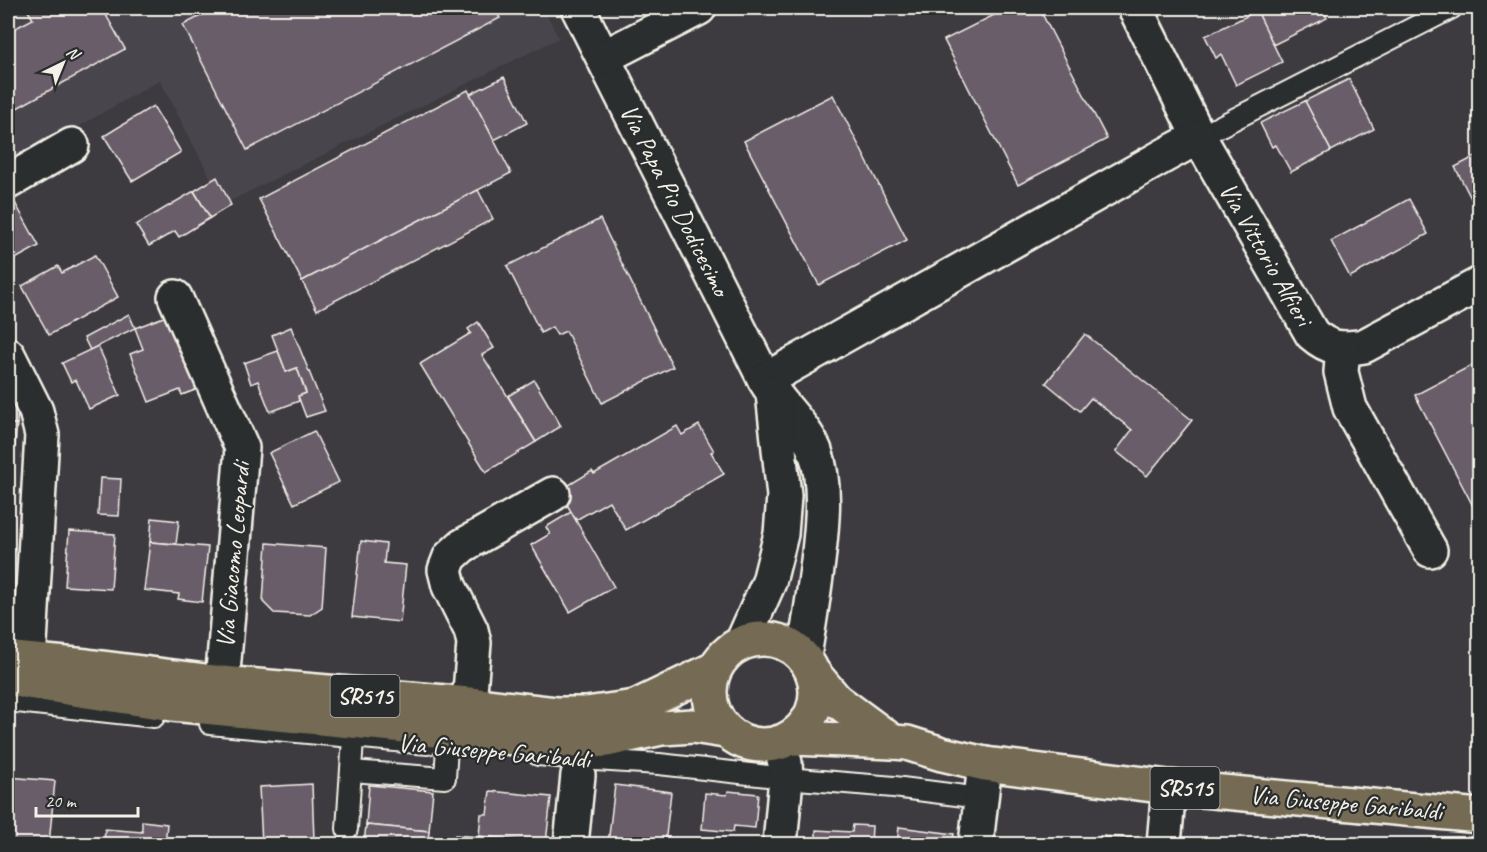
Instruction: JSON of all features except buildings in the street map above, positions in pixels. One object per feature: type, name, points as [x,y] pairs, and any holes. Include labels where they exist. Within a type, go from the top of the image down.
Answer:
[{"type":"main road","name":"Via Giuseppe Garibaldi","points":[[14,666],[87,666],[222,683],[469,704],[556,714],[586,714],[634,707],[714,669],[726,653],[742,643],[765,638],[786,644],[809,665],[836,700],[893,742]]},
{"type":"main road","points":[[787,742],[810,720],[818,698],[809,665]]},
{"type":"main road","name":"Via Giuseppe Garibaldi","points":[[14,666],[172,704],[353,730],[448,739],[557,741],[586,759],[606,740],[662,728],[693,726],[725,731],[748,745],[787,742],[907,743],[985,764],[1169,787],[1479,816]]},
{"type":"main road","points":[[714,669],[709,691],[713,712],[725,731]]},
{"type":"street","name":"Via Papa Pio Dodicesimo","points":[[578,8],[769,386],[803,430],[814,451],[821,473],[823,521],[809,665]]},
{"type":"street","points":[[604,57],[699,8]]},
{"type":"street","name":"Via Vittorio Alfieri","points":[[1135,8],[1199,137],[1312,334],[1323,344],[1342,348]]},
{"type":"street","points":[[769,386],[1199,137]]},
{"type":"street","points":[[8,182],[72,145]]},
{"type":"street","points":[[1430,550],[1350,408],[1341,372],[1342,348],[1364,346],[1479,284]]},
{"type":"street","name":"Via Giacomo Leopardi","points":[[174,297],[242,448],[222,683]]},
{"type":"street","points":[[8,355],[36,411],[42,435],[14,666]]},
{"type":"street","name":"Via Papa Pio Dodicesimo","points":[[742,643],[769,582],[781,534],[784,496],[769,386]]},
{"type":"street","points":[[469,704],[474,643],[471,630],[449,586],[445,570],[450,557],[462,546],[553,494]]},
{"type":"street","points":[[780,844],[787,742]]},
{"type":"street","points":[[571,844],[586,759]]},
{"type":"street","points":[[976,844],[985,764]]},
{"type":"street","points":[[1164,844],[1169,787]]},
{"type":"lane","points":[[1199,137],[1452,8]]},
{"type":"lane","name":"Via Giuseppe Garibaldi","points":[[8,701],[251,728],[353,730]]},
{"type":"lane","points":[[347,828],[353,730]]},
{"type":"lane","points":[[351,771],[445,778],[448,739]]},
{"type":"lane","name":"Via Giuseppe Garibaldi","points":[[586,759],[894,787],[980,798]]},
{"type":"shaded area","points":[[8,8],[543,8],[559,38],[224,204],[160,80],[8,167]]}]
